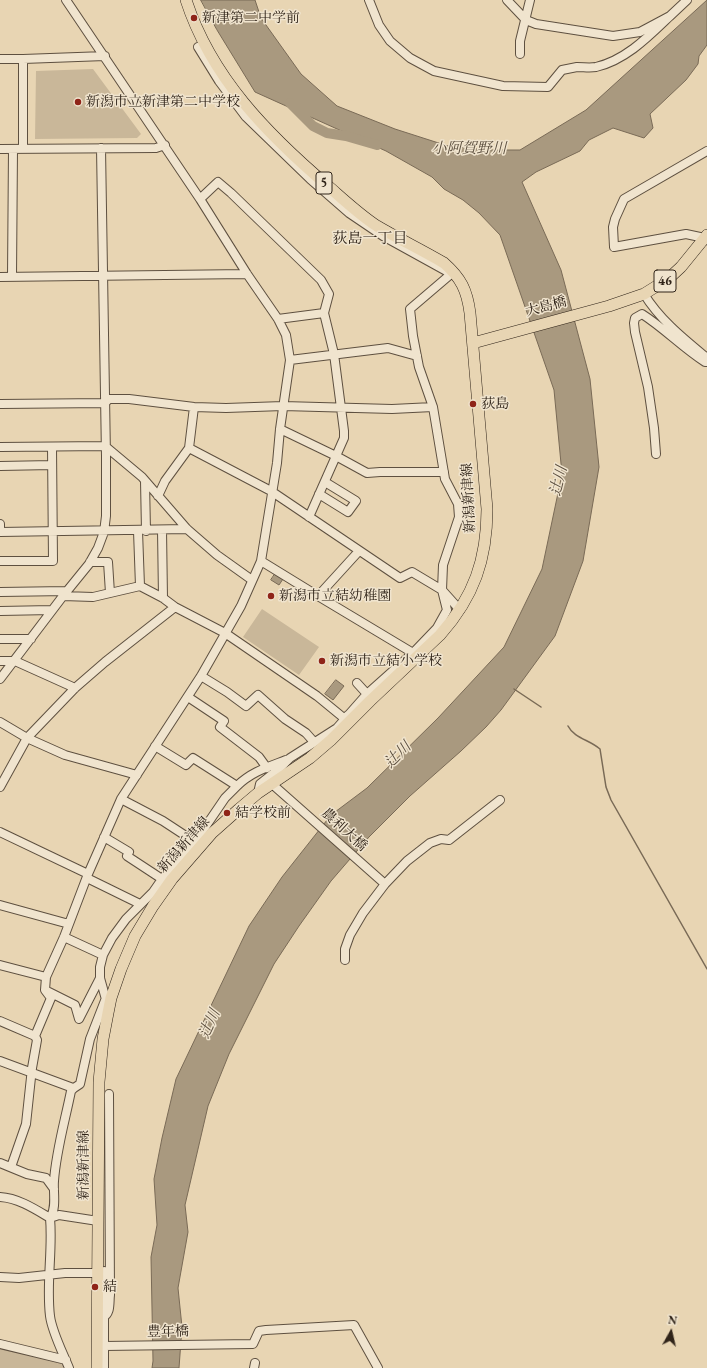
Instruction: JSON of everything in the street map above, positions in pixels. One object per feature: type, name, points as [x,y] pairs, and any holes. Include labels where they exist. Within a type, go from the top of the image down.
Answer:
[{"type":"main road","name":"5","points":[[186,0],[190,12],[213,59],[236,94],[255,117],[320,179],[376,225],[444,263],[464,286],[468,298],[473,343]]},
{"type":"main road","name":"46","points":[[644,294],[668,279],[682,267],[705,238]]},
{"type":"main road","name":"大島橋","points":[[473,343],[608,306],[644,294]]},
{"type":"main road","name":"新潟新津線","points":[[97,1368],[99,1082],[103,1039],[108,1013],[111,998],[121,969],[135,936],[153,906],[172,879],[212,833],[258,793],[310,758],[331,740],[368,697],[440,635],[460,610],[481,566],[487,534],[487,509],[473,343]]},
{"type":"street","points":[[11,1167],[26,1124],[37,1040],[36,1036],[51,998],[46,990],[46,977],[121,799],[201,676],[241,606],[260,561],[271,490],[277,463],[280,429],[290,360],[286,335],[278,320],[165,145],[66,0]]},
{"type":"street","points":[[370,0],[379,25],[390,41],[410,58],[434,70],[502,86],[548,87],[562,70],[576,67],[588,68],[598,66],[624,55],[648,36],[687,0]]},
{"type":"street","points":[[507,0],[526,20],[536,24],[613,36],[640,32],[670,16]]},
{"type":"street","points":[[520,54],[520,41],[530,0]]},
{"type":"street","points":[[198,47],[218,81],[246,117],[310,179],[348,213],[383,236],[452,272],[410,308],[419,366],[433,407],[445,479],[458,504],[459,517],[443,565],[442,590],[447,610],[437,628]]},
{"type":"street","points":[[0,58],[23,60],[105,56]]},
{"type":"street","points":[[23,60],[23,149]]},
{"type":"street","points":[[0,149],[156,148],[165,145]]},
{"type":"street","points":[[0,679],[90,562],[98,548],[104,532],[106,516],[104,276],[101,148]]},
{"type":"street","points":[[12,276],[13,149]]},
{"type":"street","points":[[705,238],[686,234],[614,247],[613,227],[616,214],[624,198],[707,151]]},
{"type":"street","points":[[200,199],[218,182],[321,280],[328,294],[324,313],[334,354],[342,407],[344,438],[309,516]]},
{"type":"street","points":[[0,276],[247,274]]},
{"type":"street","points":[[644,294],[659,315],[679,335],[707,358]]},
{"type":"street","points":[[278,320],[324,313]]},
{"type":"street","points":[[656,454],[648,387],[635,332],[635,318],[642,314],[695,356],[707,362]]},
{"type":"street","points":[[290,360],[388,348],[417,356]]},
{"type":"street","points":[[0,404],[105,403],[108,399],[129,399],[194,407],[226,408],[283,406],[392,409],[433,407]]},
{"type":"street","points":[[158,496],[165,481],[190,448],[194,407]]},
{"type":"street","points":[[280,429],[367,473],[444,472]]},
{"type":"street","points":[[0,447],[105,446],[145,481],[186,529],[217,555],[252,580]]},
{"type":"street","points":[[0,561],[53,561],[52,447]]},
{"type":"street","points":[[190,448],[271,490],[400,578],[412,572],[442,590],[460,610],[437,628],[344,719],[337,728],[331,740]]},
{"type":"street","points":[[0,466],[52,466]]},
{"type":"street","points":[[140,586],[145,481]]},
{"type":"street","points":[[319,494],[348,512],[356,502],[325,482]]},
{"type":"street","points":[[0,524],[0,532],[104,532],[186,529]]},
{"type":"street","points":[[162,530],[163,598]]},
{"type":"street","points":[[318,596],[359,551]]},
{"type":"street","points":[[260,561],[413,653]]},
{"type":"street","points":[[90,562],[108,562],[110,593]]},
{"type":"street","points":[[0,592],[65,594],[93,597],[140,586],[163,598],[175,607],[225,633],[317,696],[344,719]]},
{"type":"street","points":[[0,787],[27,738],[75,688],[105,662],[175,607]]},
{"type":"street","points":[[0,610],[52,610]]},
{"type":"street","points":[[0,639],[31,639]]},
{"type":"street","points":[[0,661],[15,661],[75,688]]},
{"type":"street","points":[[201,676],[246,706],[258,695],[285,719],[306,733],[314,742]]},
{"type":"street","points":[[357,683],[368,697]]},
{"type":"street","points":[[188,697],[224,721],[220,727],[259,757],[267,768]]},
{"type":"street","points":[[0,722],[27,738],[65,755],[137,775]]},
{"type":"street","points":[[108,1013],[106,998],[100,978],[102,955],[126,919],[153,892],[162,879],[195,842],[224,798],[245,778],[255,772],[290,758],[337,728]]},
{"type":"street","points":[[155,746],[186,765],[193,758],[237,786]]},
{"type":"street","points":[[258,793],[260,784],[290,758]]},
{"type":"street","points":[[245,778],[279,769]]},
{"type":"street","name":"農利大橋","points":[[272,784],[382,882]]},
{"type":"street","points":[[121,799],[163,821],[195,842]]},
{"type":"street","points":[[345,960],[345,949],[350,935],[382,882],[430,843],[441,839],[449,840],[500,800]]},
{"type":"street","points":[[0,832],[140,904]]},
{"type":"street","points":[[104,837],[129,852],[127,856],[162,879]]},
{"type":"street","points":[[0,905],[69,924]]},
{"type":"street","points":[[64,937],[102,955]]},
{"type":"street","points":[[0,965],[46,977]]},
{"type":"street","points":[[46,990],[75,1005],[79,1018],[100,978]]},
{"type":"street","points":[[67,1364],[61,1351],[50,1317],[52,1234],[50,1218],[52,1215],[59,1146],[71,1091],[80,1084],[90,1038],[106,998]]},
{"type":"street","points":[[0,1021],[36,1036]]},
{"type":"street","points":[[0,1061],[73,1088]]},
{"type":"street","points":[[103,1317],[108,1313],[110,1295],[109,1094]]},
{"type":"street","points":[[0,1163],[27,1174],[46,1178],[54,1189]]},
{"type":"street","points":[[0,1198],[6,1198],[31,1206],[50,1218],[58,1216],[98,1221]]},
{"type":"street","points":[[0,1277],[19,1278],[65,1273],[97,1273],[104,1271],[103,1317],[107,1346],[104,1368]]},
{"type":"street","name":"豊年橋","points":[[107,1346],[253,1344],[259,1331],[354,1325],[378,1368]]},
{"type":"street","points":[[0,1344],[67,1364]]},
{"type":"shaded area","name":"新潟市立新津第二中学校","points":[[93,69],[141,134],[137,138],[35,139],[36,71]]},
{"type":"shaded area","points":[[262,609],[319,647],[299,675],[243,637]]},
{"type":"shaded area","points":[[0,1347],[59,1361],[63,1364],[63,1368],[0,1368]]},
{"type":"water","name":"辻川","points":[[201,0],[255,0],[261,18],[301,74],[337,106],[395,129],[448,146],[487,150],[520,150],[586,110],[707,0],[707,45],[699,56],[698,64],[686,80],[650,114],[653,128],[644,138],[613,128],[589,140],[580,151],[536,172],[522,182],[561,270],[590,379],[599,467],[583,561],[555,636],[501,710],[486,727],[410,796],[369,837],[331,881],[274,964],[229,1054],[208,1106],[185,1205],[188,1232],[178,1288],[182,1327],[179,1368],[152,1368],[151,1257],[157,1225],[154,1179],[176,1079],[249,926],[282,877],[331,815],[367,788],[438,718],[504,647],[542,569],[562,474],[554,390],[500,235],[479,213],[463,200],[444,189],[432,177],[386,151],[255,92],[217,30]]},
{"type":"water","points":[[275,574],[283,579],[279,585],[271,580]]},
{"type":"water","points":[[336,680],[344,686],[333,700],[325,694]]},
{"type":"waterway","name":"小阿賀野川","points":[[290,103],[313,126],[327,133],[346,136],[377,145]]},
{"type":"waterway","points":[[514,689],[541,707]]},
{"type":"waterway","points":[[568,726],[578,736],[600,749],[606,787],[611,800],[707,969]]},
{"type":"place","name":"新津第二中学前","points":[[194,18]]},
{"type":"place","name":"新潟市立新津第二中学校","points":[[78,102]]},
{"type":"place","name":"荻島","points":[[473,404]]},
{"type":"place","name":"新潟市立結幼稚園","points":[[271,596]]},
{"type":"place","name":"新潟市立結小学校","points":[[322,661]]},
{"type":"place","name":"結学校前","points":[[227,813]]},
{"type":"place","name":"結","points":[[95,1287]]},
{"type":"district","name":"荻島一丁目","points":[[370,239]]}]
